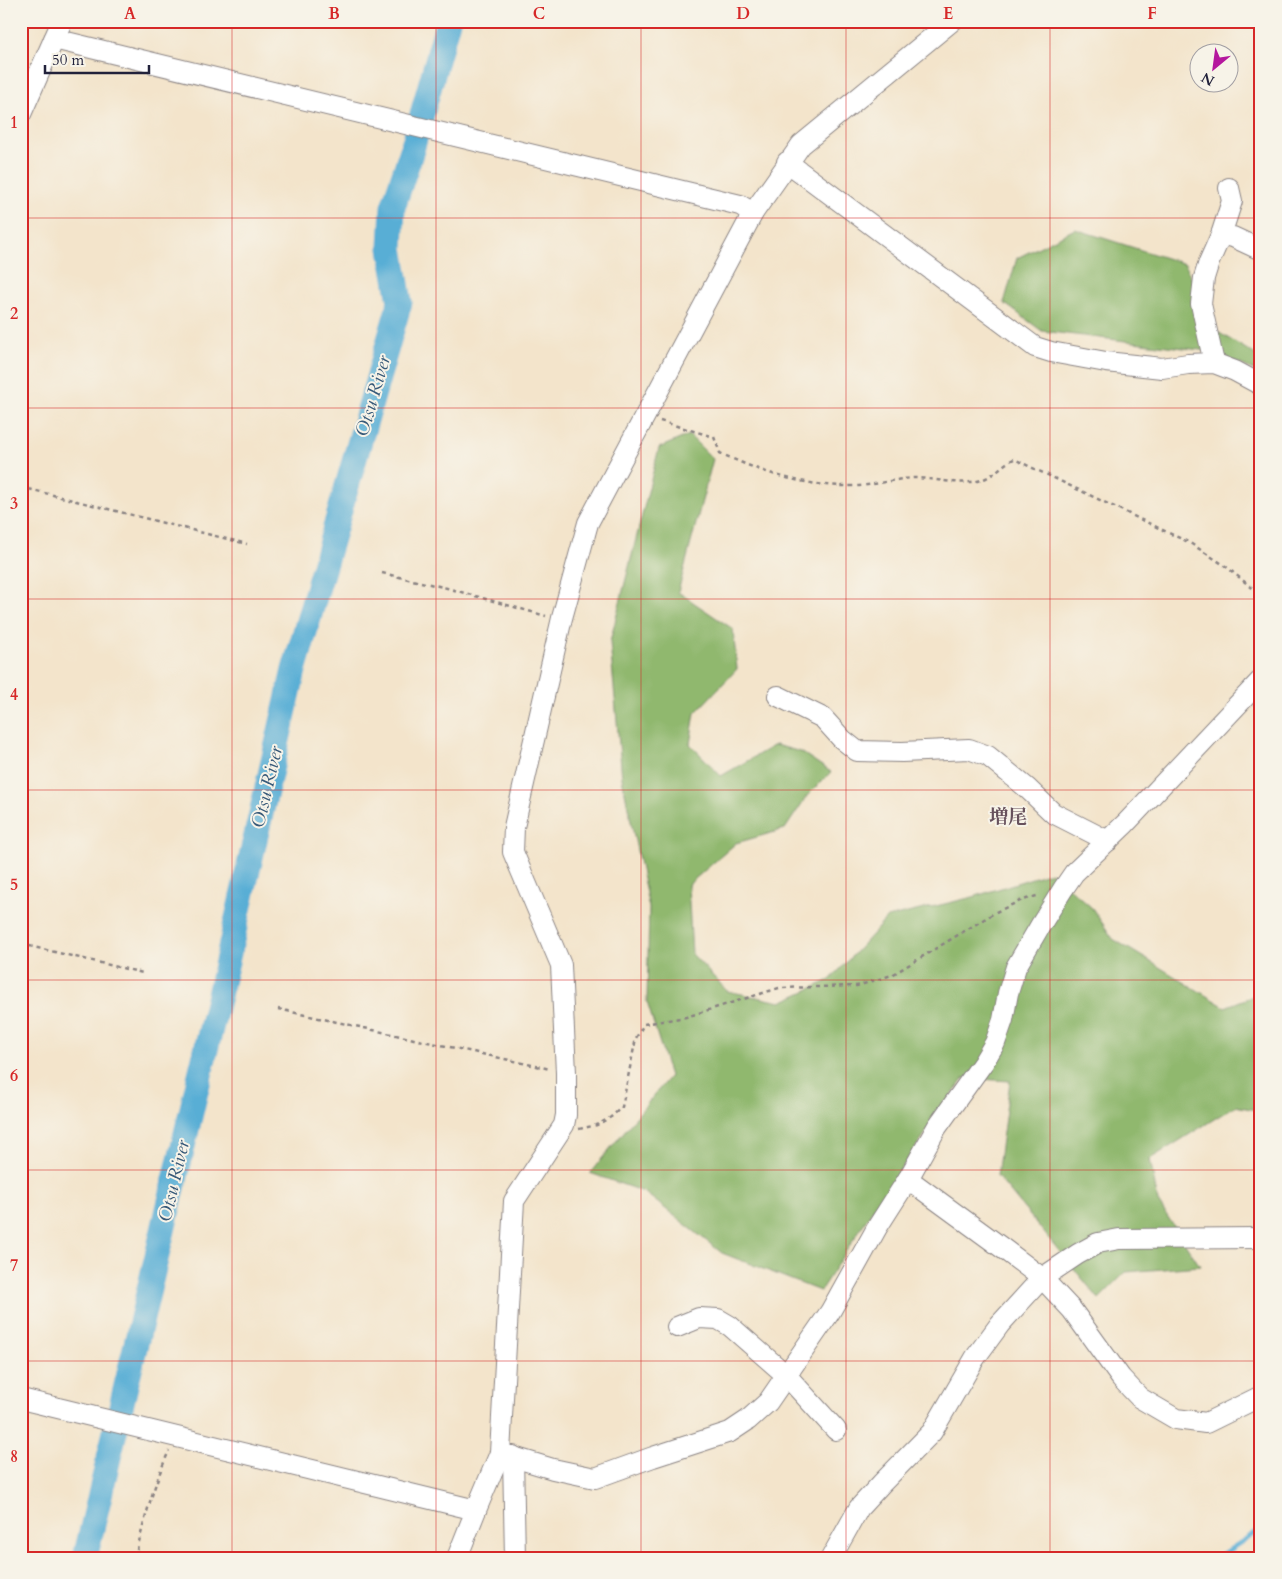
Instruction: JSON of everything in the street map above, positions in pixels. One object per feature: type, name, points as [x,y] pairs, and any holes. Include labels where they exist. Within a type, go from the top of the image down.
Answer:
[{"type":"street","points":[[515,1558],[507,1454],[514,1201],[564,1125],[566,1116],[566,1073],[561,965],[513,852],[514,827],[562,618],[588,523],[752,213],[787,162],[801,145],[952,21]]},
{"type":"street","points":[[21,114],[58,30],[352,110],[740,205],[752,213]]},
{"type":"street","points":[[787,162],[1035,346],[1050,352],[1106,362],[1162,368],[1214,363],[1236,371],[1261,385]]},
{"type":"street","points":[[1214,363],[1201,304],[1207,270],[1222,236],[1232,201],[1228,188]]},
{"type":"street","points":[[1222,236],[1233,237],[1261,250]]},
{"type":"street","points":[[507,1454],[553,1469],[595,1478],[730,1432],[748,1420],[768,1402],[830,1312],[878,1226],[937,1128],[995,1043],[1003,1020],[1008,993],[1016,968],[1063,888],[1074,873],[1126,823],[1261,680]]},
{"type":"street","points":[[778,696],[824,718],[842,739],[857,751],[902,752],[968,749],[988,756],[1027,788],[1053,813],[1108,841]]},
{"type":"street","points":[[908,1179],[1042,1278],[1072,1310],[1121,1378],[1140,1398],[1176,1419],[1206,1423],[1261,1396]]},
{"type":"street","points":[[831,1558],[859,1508],[932,1432],[975,1358],[1000,1324],[1042,1278],[1098,1243],[1119,1239],[1261,1238]]},
{"type":"street","points":[[677,1327],[699,1318],[718,1319],[730,1326],[786,1375],[836,1430]]},
{"type":"street","points":[[21,1399],[476,1510]]},
{"type":"street","points":[[457,1558],[476,1510],[507,1454]]},
{"type":"path","points":[[644,416],[714,437],[720,453],[741,462],[782,477],[816,485],[855,486],[914,478],[970,482],[986,478],[1005,463],[1014,459],[1190,543],[1224,564],[1261,595]]},
{"type":"path","points":[[21,487],[247,544]]},
{"type":"path","points":[[382,573],[447,588],[546,616],[562,618]]},
{"type":"path","points":[[564,1125],[575,1130],[585,1129],[612,1117],[622,1107],[636,1038],[644,1024],[686,1017],[779,988],[857,986],[892,975],[996,912],[1020,901],[1063,888]]},
{"type":"path","points":[[21,944],[143,973]]},
{"type":"path","points":[[278,1009],[566,1073]]},
{"type":"path","points":[[136,1558],[157,1478],[175,1436]]},
{"type":"green space","points":[[1075,229],[1185,264],[1216,331],[1261,358],[1261,373],[1209,351],[1042,331],[1004,303],[1017,258]]},
{"type":"green space","points":[[689,435],[713,459],[678,592],[733,629],[737,669],[695,713],[690,744],[721,776],[775,745],[801,752],[831,772],[807,796],[785,829],[736,843],[688,885],[692,954],[727,991],[781,1002],[830,980],[887,918],[973,897],[1051,872],[1092,908],[1113,939],[1225,1007],[1261,993],[1261,1115],[1256,1110],[1235,1106],[1150,1159],[1158,1202],[1200,1266],[1126,1272],[1099,1299],[997,1176],[1010,1081],[964,1078],[878,1202],[820,1291],[722,1253],[644,1192],[590,1173],[670,1076],[647,1002],[649,908],[622,778],[610,642],[659,448]]},
{"type":"waterway","name":"Otsu River","points":[[85,1558],[229,953],[294,670],[400,302],[391,248],[393,207],[412,150],[448,21]]},
{"type":"waterway","points":[[1217,1558],[1261,1529]]},
{"type":"waterway","points":[[1071,1558],[1079,1558]]},
{"type":"district","name":"増尾","points":[[1008,817]]}]
